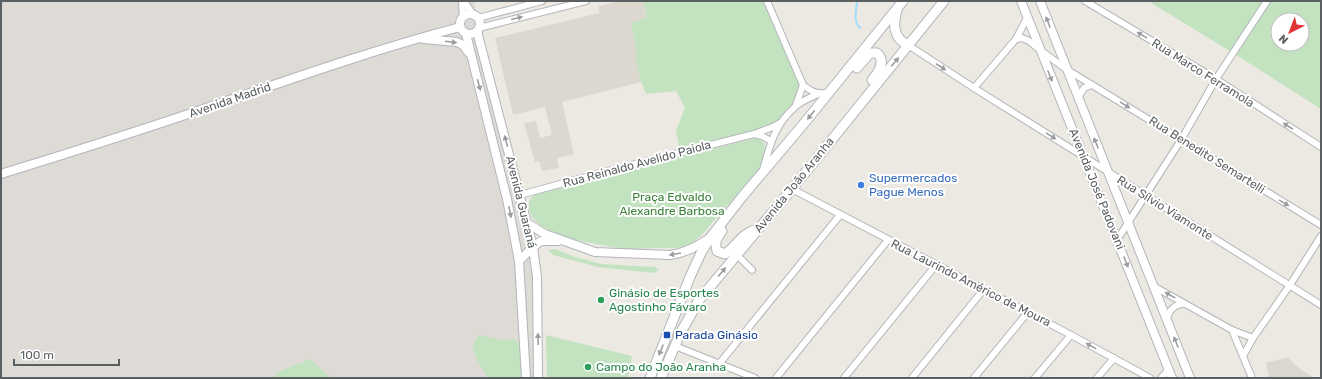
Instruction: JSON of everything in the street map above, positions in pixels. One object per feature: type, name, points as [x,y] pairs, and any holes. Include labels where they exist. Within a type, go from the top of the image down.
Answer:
[{"type":"main road","points":[[650,378],[690,277],[710,238],[742,197],[762,176],[904,1]]},
{"type":"main road","name":"Avenida João Aranha","points":[[661,378],[687,320],[699,300],[792,189],[944,1]]},
{"type":"main road","points":[[897,9],[895,32],[900,40],[908,45]]},
{"type":"main road","points":[[844,75],[853,72],[870,54],[876,53],[881,60],[880,71],[852,106],[850,116]]},
{"type":"main road","points":[[742,197],[742,207],[716,240],[715,246],[718,251],[725,254],[730,251],[744,235],[759,229]]},
{"type":"street","points":[[463,1],[463,17],[460,27],[466,34],[472,34],[478,30],[586,1]]},
{"type":"street","points":[[463,1],[480,23],[478,30]]},
{"type":"street","points":[[463,17],[467,15],[476,17],[542,1]]},
{"type":"street","points":[[767,1],[803,85],[809,90],[818,94]]},
{"type":"street","name":"Avenida José Padovani","points":[[1021,1],[1172,378]]},
{"type":"street","name":"Avenida José Padovani","points":[[1040,1],[1190,378]]},
{"type":"street","name":"Rua Marco Ferramola","points":[[1085,1],[1216,80],[1321,147]]},
{"type":"street","points":[[1117,240],[1181,140],[1216,80],[1267,1]]},
{"type":"street","points":[[974,88],[1016,39],[1027,18]]},
{"type":"street","name":"Avenida Madrid","points":[[1,174],[136,132],[413,39],[460,27]]},
{"type":"street","name":"Avenida Guaraná","points":[[478,30],[533,247],[537,278],[538,378]]},
{"type":"street","name":"Avenida Guaraná","points":[[466,34],[507,199],[519,261],[526,378]]},
{"type":"street","name":"Rua Benedito Semartelli","points":[[1016,39],[1022,38],[1029,41],[1066,69],[1321,225]]},
{"type":"street","points":[[413,39],[457,42],[468,50],[474,67]]},
{"type":"street","name":"Rua Sílvio Viamonte","points":[[908,45],[1108,173],[1321,305]]},
{"type":"street","points":[[796,105],[803,85]]},
{"type":"street","points":[[1078,98],[1084,88],[1092,85]]},
{"type":"street","points":[[762,176],[771,141],[780,122],[796,105],[818,94],[829,93]]},
{"type":"street","name":"Rua Reinaldo Avelido Paiola","points":[[520,195],[754,134],[773,127],[780,122]]},
{"type":"street","points":[[754,134],[771,141]]},
{"type":"street","name":"Rua Laurindo Américo de Moura","points":[[792,189],[1028,312],[1150,378]]},
{"type":"street","points":[[719,364],[840,215]]},
{"type":"street","points":[[527,223],[546,234],[595,252],[670,255],[680,254],[691,250],[710,238]]},
{"type":"street","points":[[1243,356],[1253,338],[1290,285],[1321,236]]},
{"type":"street","points":[[776,378],[888,240]]},
{"type":"street","points":[[519,261],[533,247],[542,241],[565,242]]},
{"type":"street","points":[[737,255],[752,270]]},
{"type":"street","points":[[844,378],[936,265]]},
{"type":"street","points":[[1155,287],[1232,330],[1253,338]]},
{"type":"street","points":[[912,378],[984,289]]},
{"type":"street","points":[[1167,319],[1169,312],[1173,307],[1184,304]]},
{"type":"street","points":[[974,378],[1028,312]]},
{"type":"street","points":[[1232,330],[1252,378]]},
{"type":"street","points":[[1035,378],[1071,335]]},
{"type":"street","points":[[675,346],[755,378]]},
{"type":"street","points":[[1097,378],[1114,358]]},
{"type":"street","points":[[1161,378],[1169,369]]},
{"type":"shaded area","points":[[1,1],[474,1],[530,222],[535,258],[537,378],[1,378]]},
{"type":"shaded area","points":[[621,1],[644,1],[647,18],[634,32],[637,52],[636,55],[641,82],[562,102],[574,154],[557,158],[559,168],[542,171],[539,161],[535,162],[524,123],[536,121],[540,138],[552,135],[545,107],[513,115],[495,38],[599,13],[599,6]]},
{"type":"shaded area","points":[[1288,357],[1295,365],[1314,378],[1269,378],[1266,363]]},
{"type":"green space","points":[[644,1],[767,1],[803,85],[796,105],[780,123],[761,131],[680,153],[676,130],[685,108],[676,91],[646,94],[641,82],[635,55],[637,52],[631,23],[647,18]]},
{"type":"green space","points":[[1148,1],[1321,1],[1321,109],[1233,53]]},
{"type":"green space","name":"Praça Edvaldo Alexandre Barbosa","points":[[752,139],[759,139],[764,143],[766,151],[759,169],[701,235],[694,242],[683,247],[632,249],[606,246],[573,239],[543,227],[534,219],[529,209],[530,200],[537,194]]},
{"type":"green space","points":[[555,249],[575,257],[602,264],[655,267],[659,270],[653,273],[598,267],[553,255],[548,250]]},
{"type":"green space","points":[[478,335],[502,340],[514,339],[524,346],[531,355],[523,378],[488,378],[477,360],[472,347]]},
{"type":"green space","name":"Campo do João Aranha","points":[[546,335],[632,356],[628,378],[547,378]]},
{"type":"green space","points":[[310,359],[331,378],[274,378],[278,372]]},
{"type":"waterway","points":[[856,1],[856,22],[860,28]]},
{"type":"place","name":"Supermercados Pague Menos","points":[[861,185]]},
{"type":"place","name":"Ginásio de Esportes Agostinho Fávaro","points":[[601,300]]},
{"type":"place","name":"Parada Ginásio","points":[[667,335]]},
{"type":"place","name":"Campo do João Aranha","points":[[588,367]]}]
